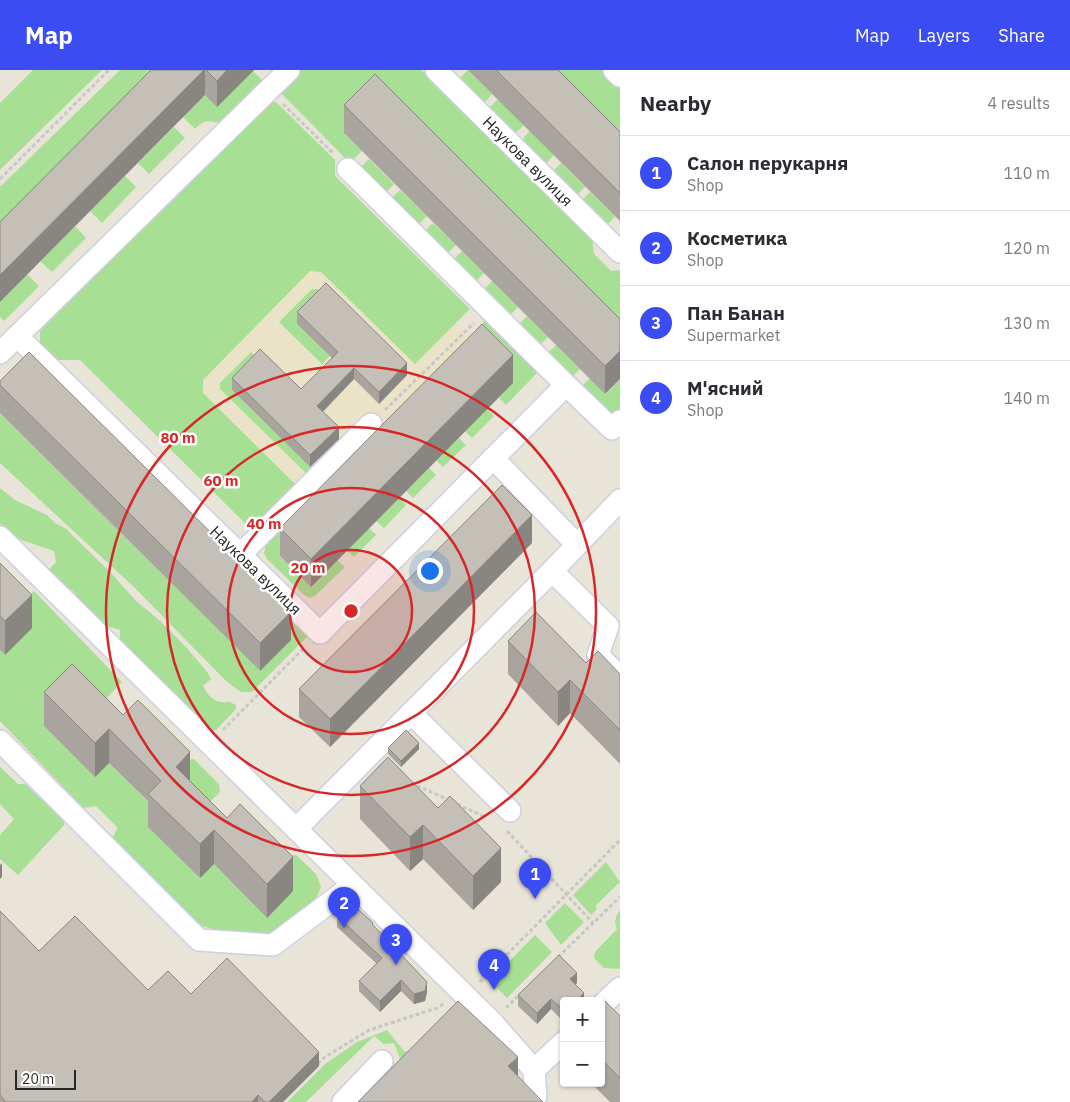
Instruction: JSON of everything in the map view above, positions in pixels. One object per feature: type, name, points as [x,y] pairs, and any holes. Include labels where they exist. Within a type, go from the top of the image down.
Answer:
[{"type":"lane","points":[[0,353],[289,70]]},
{"type":"lane","name":"Наукова вулиця","points":[[436,70],[620,252]]},
{"type":"lane","points":[[614,70],[620,76]]},
{"type":"lane","points":[[348,169],[612,429],[620,422]]},
{"type":"lane","name":"Наукова вулиця","points":[[17,336],[320,633]]},
{"type":"lane","points":[[320,633],[566,385]]},
{"type":"lane","points":[[240,555],[371,424]]},
{"type":"lane","points":[[493,458],[577,545]]},
{"type":"lane","points":[[296,829],[620,500]]},
{"type":"lane","points":[[0,537],[492,1022],[534,1070],[536,1096]]},
{"type":"lane","points":[[552,571],[608,626],[598,655],[620,677]]},
{"type":"lane","points":[[411,713],[501,818]]},
{"type":"lane","points":[[0,741],[199,940],[273,945],[353,885]]},
{"type":"lane","points":[[605,1003],[619,991]]},
{"type":"lane","points":[[534,1070],[560,1046]]},
{"type":"lane","points":[[343,1102],[382,1061]]},
{"type":"path","points":[[0,179],[109,70]]},
{"type":"path","points":[[269,90],[348,169]]},
{"type":"path","points":[[371,424],[488,308]]},
{"type":"path","points":[[210,744],[320,633]]},
{"type":"path","points":[[406,780],[501,818],[565,894],[594,923]]},
{"type":"path","points":[[472,978],[481,981],[620,840]]},
{"type":"path","points":[[554,962],[620,896]]},
{"type":"path","points":[[492,1022],[527,988]]},
{"type":"path","points":[[318,1064],[369,1030],[437,1008],[446,1003]]},
{"type":"shaded area","points":[[300,167],[471,337],[283,527],[112,358]]},
{"type":"green space","points":[[33,70],[102,70],[0,170],[0,103]]},
{"type":"green space","points":[[120,70],[178,70],[0,249],[0,187]]},
{"type":"green space","points":[[298,70],[421,70],[592,238],[594,254],[611,271],[620,270],[620,347],[344,133],[362,151],[350,163],[281,93]]},
{"type":"green space","points":[[468,70],[492,94],[485,102],[480,100],[460,81],[460,78]]},
{"type":"green space","points":[[530,70],[602,70],[620,87],[620,160]]},
{"type":"green space","points":[[253,71],[266,84],[224,124],[205,122],[195,129],[183,117],[205,95]]},
{"type":"green space","points":[[498,99],[524,125],[517,132],[514,132],[491,109],[490,107]]},
{"type":"green space","points":[[267,102],[276,102],[335,160],[335,176],[470,309],[415,364],[321,272],[310,271],[203,380],[203,393],[297,486],[253,531],[80,360],[58,360],[40,343],[40,331]]},
{"type":"green space","points":[[174,127],[185,138],[149,174],[138,163]]},
{"type":"green space","points":[[530,131],[554,155],[547,162],[542,161],[524,142],[524,137]]},
{"type":"green space","points":[[369,159],[394,184],[383,195],[358,170]]},
{"type":"green space","points":[[561,163],[585,187],[578,194],[573,192],[555,174],[555,169]]},
{"type":"green space","points":[[125,176],[136,187],[102,223],[90,211]]},
{"type":"green space","points":[[400,190],[427,216],[416,227],[389,201]]},
{"type":"green space","points":[[590,192],[615,216],[608,224],[604,224],[583,203],[583,199]]},
{"type":"green space","points":[[433,223],[456,245],[445,256],[422,234]]},
{"type":"green space","points":[[75,226],[86,238],[52,272],[40,261]]},
{"type":"green space","points":[[462,251],[484,273],[473,284],[451,262]]},
{"type":"green space","points":[[27,274],[39,286],[4,321],[0,317],[0,302]]},
{"type":"green space","points":[[492,281],[518,307],[507,318],[481,292]]},
{"type":"green space","points":[[312,289],[320,289],[326,295],[330,356],[322,364],[279,322]]},
{"type":"green space","points":[[527,316],[548,337],[537,348],[516,327]]},
{"type":"green space","points":[[486,320],[538,371],[506,405],[499,398],[513,382],[280,556],[311,586],[337,560],[345,567],[315,596],[309,598],[304,595],[267,559],[264,553],[267,540]]},
{"type":"green space","points":[[556,345],[580,369],[569,380],[545,356]]},
{"type":"green space","points":[[251,352],[260,361],[232,390],[313,470],[308,475],[220,389],[220,383]]},
{"type":"green space","points":[[590,378],[606,394],[620,379],[620,412],[613,416],[579,389]]},
{"type":"green space","points":[[487,409],[494,416],[472,438],[465,431]]},
{"type":"green space","points":[[0,413],[260,671],[287,616],[308,636],[252,692],[241,692],[227,682],[135,588],[0,463]]},
{"type":"green space","points":[[459,438],[466,445],[443,467],[436,460]]},
{"type":"green space","points":[[429,468],[436,475],[413,498],[406,491]]},
{"type":"green space","points":[[0,488],[15,500],[47,515],[55,523],[65,528],[112,574],[137,602],[157,618],[185,646],[211,679],[203,686],[210,696],[215,700],[236,705],[236,709],[216,730],[208,730],[134,655],[120,639],[120,630],[96,620],[72,590],[62,589],[47,572],[56,562],[54,551],[15,538],[0,524]]},
{"type":"green space","points":[[399,498],[406,505],[384,528],[376,521]]},
{"type":"green space","points":[[369,528],[376,535],[354,557],[347,550]]},
{"type":"green space","points":[[34,591],[122,682],[90,716],[44,726],[95,776],[109,763],[161,814],[199,878],[214,864],[267,917],[289,855],[296,855],[316,874],[321,887],[315,901],[274,935],[214,929],[198,925],[111,839],[118,828],[96,806],[83,808],[0,721],[0,650],[5,655],[14,611]]},
{"type":"green space","points":[[194,759],[219,784],[220,792],[193,818],[187,760]]},
{"type":"green space","points":[[0,767],[18,784],[25,784],[64,820],[64,825],[18,875],[0,859],[0,835],[14,819],[0,804]]},
{"type":"green space","points":[[606,862],[620,882],[595,906],[597,909],[591,915],[573,895]]},
{"type":"green space","points":[[565,903],[584,922],[561,945],[545,923]]},
{"type":"green space","points":[[620,910],[620,969],[604,968],[594,958],[595,952],[617,929],[616,920]]},
{"type":"green space","points":[[535,935],[552,952],[507,998],[490,981]]},
{"type":"green space","points":[[387,1030],[404,1051],[409,1052],[402,1064],[394,1043],[384,1044],[374,1036],[306,1102],[287,1102],[325,1064],[357,1042]]},
{"type":"building","points":[[151,70],[204,70],[0,275],[0,222]]},
{"type":"building","points":[[206,70],[227,70],[217,81]]},
{"type":"building","points":[[496,70],[558,70],[620,132],[620,193]]},
{"type":"building","points":[[375,74],[620,319],[620,351],[605,366],[344,105]]},
{"type":"building","points":[[326,283],[407,363],[379,392],[354,368],[317,406],[339,427],[310,455],[232,378],[260,349],[301,389],[338,352],[297,312]]},
{"type":"building","points":[[482,324],[513,355],[311,559],[280,528]]},
{"type":"building","points":[[29,352],[291,612],[260,643],[0,385],[0,381]]},
{"type":"building","points":[[502,485],[532,515],[330,719],[299,689]]},
{"type":"building","points":[[0,563],[32,595],[5,621],[0,616]]},
{"type":"building","points":[[536,612],[586,663],[598,651],[620,674],[620,730],[570,680],[558,692],[508,641]]},
{"type":"building","points":[[72,664],[123,715],[138,700],[190,752],[176,767],[227,818],[240,804],[293,857],[267,884],[214,830],[200,844],[148,794],[161,781],[109,729],[95,743],[44,692]]},
{"type":"building","points":[[406,730],[419,743],[401,761],[388,748]]},
{"type":"building","points":[[388,757],[438,808],[450,796],[501,848],[473,876],[423,825],[410,837],[360,786]]},
{"type":"building","points":[[350,902],[373,923],[427,982],[425,991],[414,994],[401,980],[380,1001],[359,981],[382,958],[337,916]]},
{"type":"building","points":[[0,911],[39,951],[75,916],[148,990],[168,971],[191,994],[227,958],[319,1052],[269,1102],[265,1102],[258,1095],[252,1102],[6,1102],[0,1095]]},
{"type":"building","points":[[559,955],[577,973],[570,979],[584,993],[580,997],[560,997],[560,1007],[551,999],[537,1013],[518,995]]},
{"type":"building","points":[[458,1001],[518,1057],[508,1066],[543,1102],[358,1102]]},
{"type":"building","points":[[605,1001],[620,1016],[620,1078],[605,1063]]},
{"type":"place","name":"Салон перукарня","points":[[535,899]]},
{"type":"place","name":"Косметика","points":[[344,928]]},
{"type":"place","name":"Пан Банан","points":[[396,965]]},
{"type":"place","name":"М'ясний","points":[[494,990]]}]
